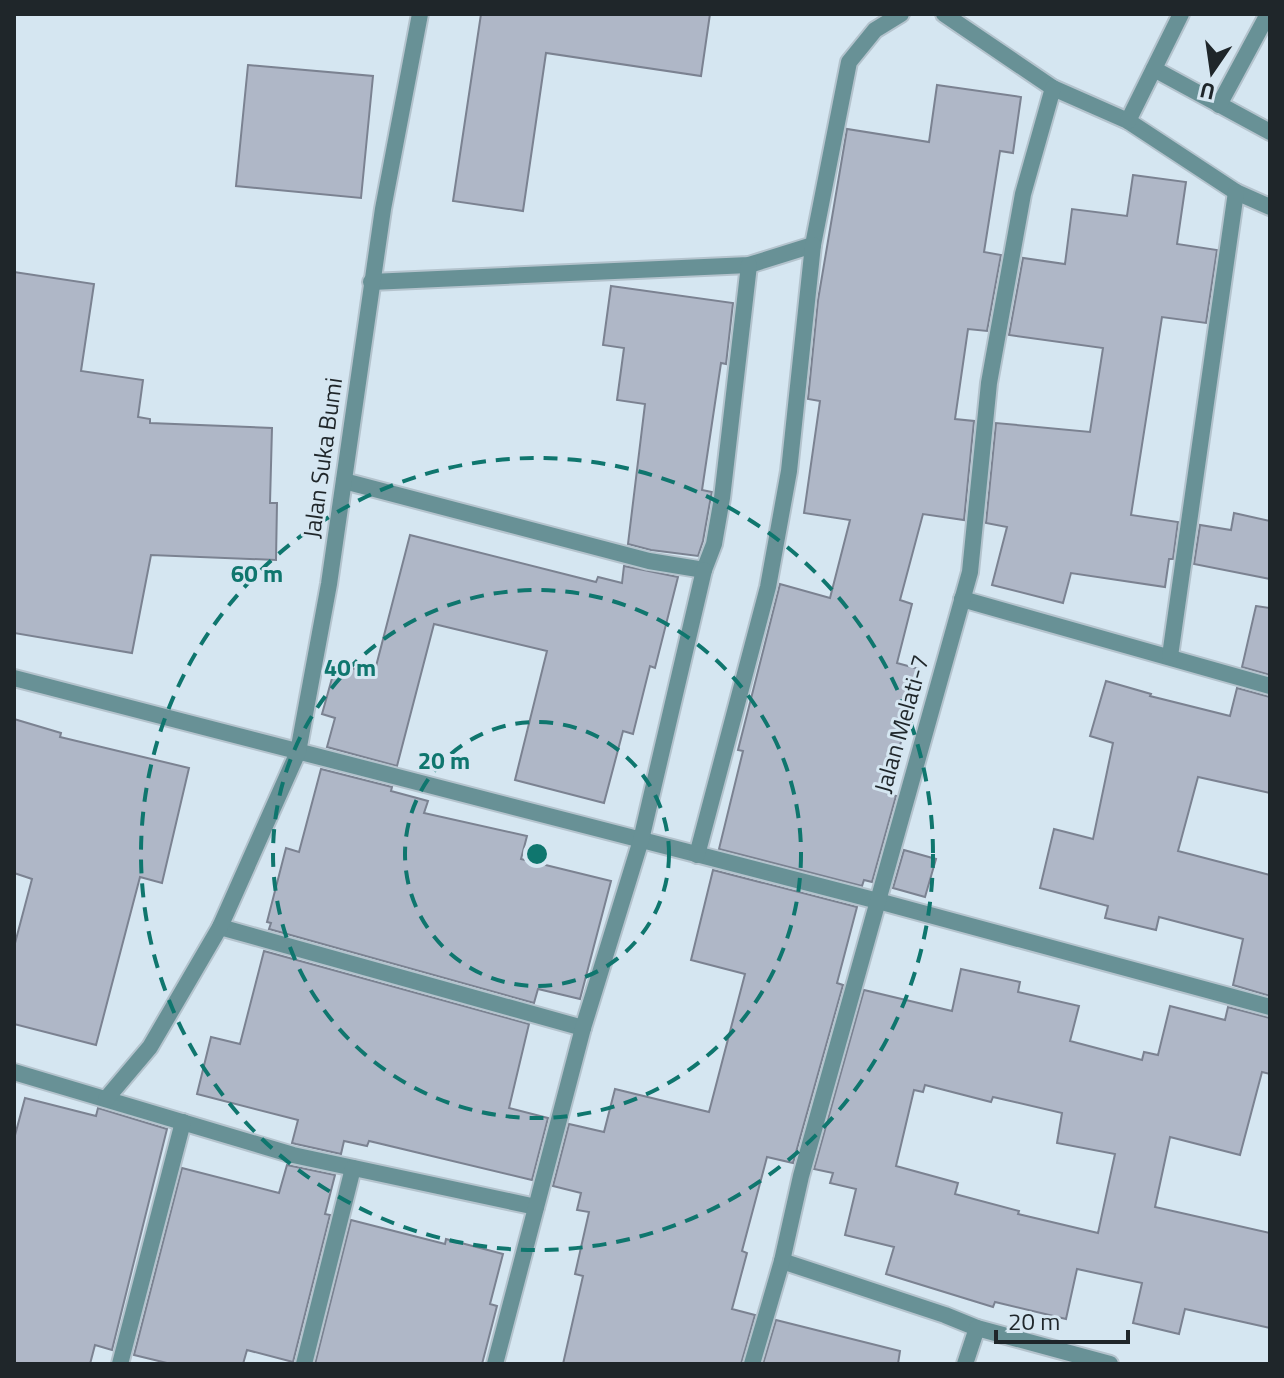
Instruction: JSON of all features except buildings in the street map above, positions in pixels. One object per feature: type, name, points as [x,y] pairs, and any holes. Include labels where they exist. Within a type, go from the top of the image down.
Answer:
[{"type":"street","name":"Jalan Suka Bumi","points":[[106,1099],[150,1047],[220,927],[298,752],[329,584],[371,282],[420,14]]},
{"type":"street","points":[[697,855],[768,587],[789,471],[813,245],[849,62],[875,30],[901,14]]},
{"type":"street","points":[[944,14],[1053,88],[1128,121],[1236,192],[1270,207]]},
{"type":"street","points":[[1128,121],[1181,14]]},
{"type":"street","points":[[1219,105],[1268,14]]},
{"type":"street","points":[[1154,69],[1270,132]]},
{"type":"street","name":"Jalan Melati-7","points":[[752,1364],[782,1261],[801,1176],[970,572],[989,383],[1023,194],[1053,88]]},
{"type":"street","points":[[1170,656],[1236,192]]},
{"type":"street","points":[[371,282],[749,265],[813,245]]},
{"type":"street","points":[[495,1364],[583,1028],[641,840],[704,570],[714,544],[749,265]]},
{"type":"street","points":[[344,481],[635,557],[704,570]]},
{"type":"street","points":[[962,599],[1270,686]]},
{"type":"street","points":[[14,678],[878,901],[1270,1007]]},
{"type":"street","points":[[220,927],[583,1028]]},
{"type":"street","points":[[14,1072],[293,1155],[536,1207]]},
{"type":"street","points":[[120,1364],[183,1122]]},
{"type":"street","points":[[304,1364],[353,1168]]},
{"type":"street","points":[[782,1261],[977,1328],[1110,1364]]},
{"type":"street","points":[[965,1364],[977,1328]]}]
